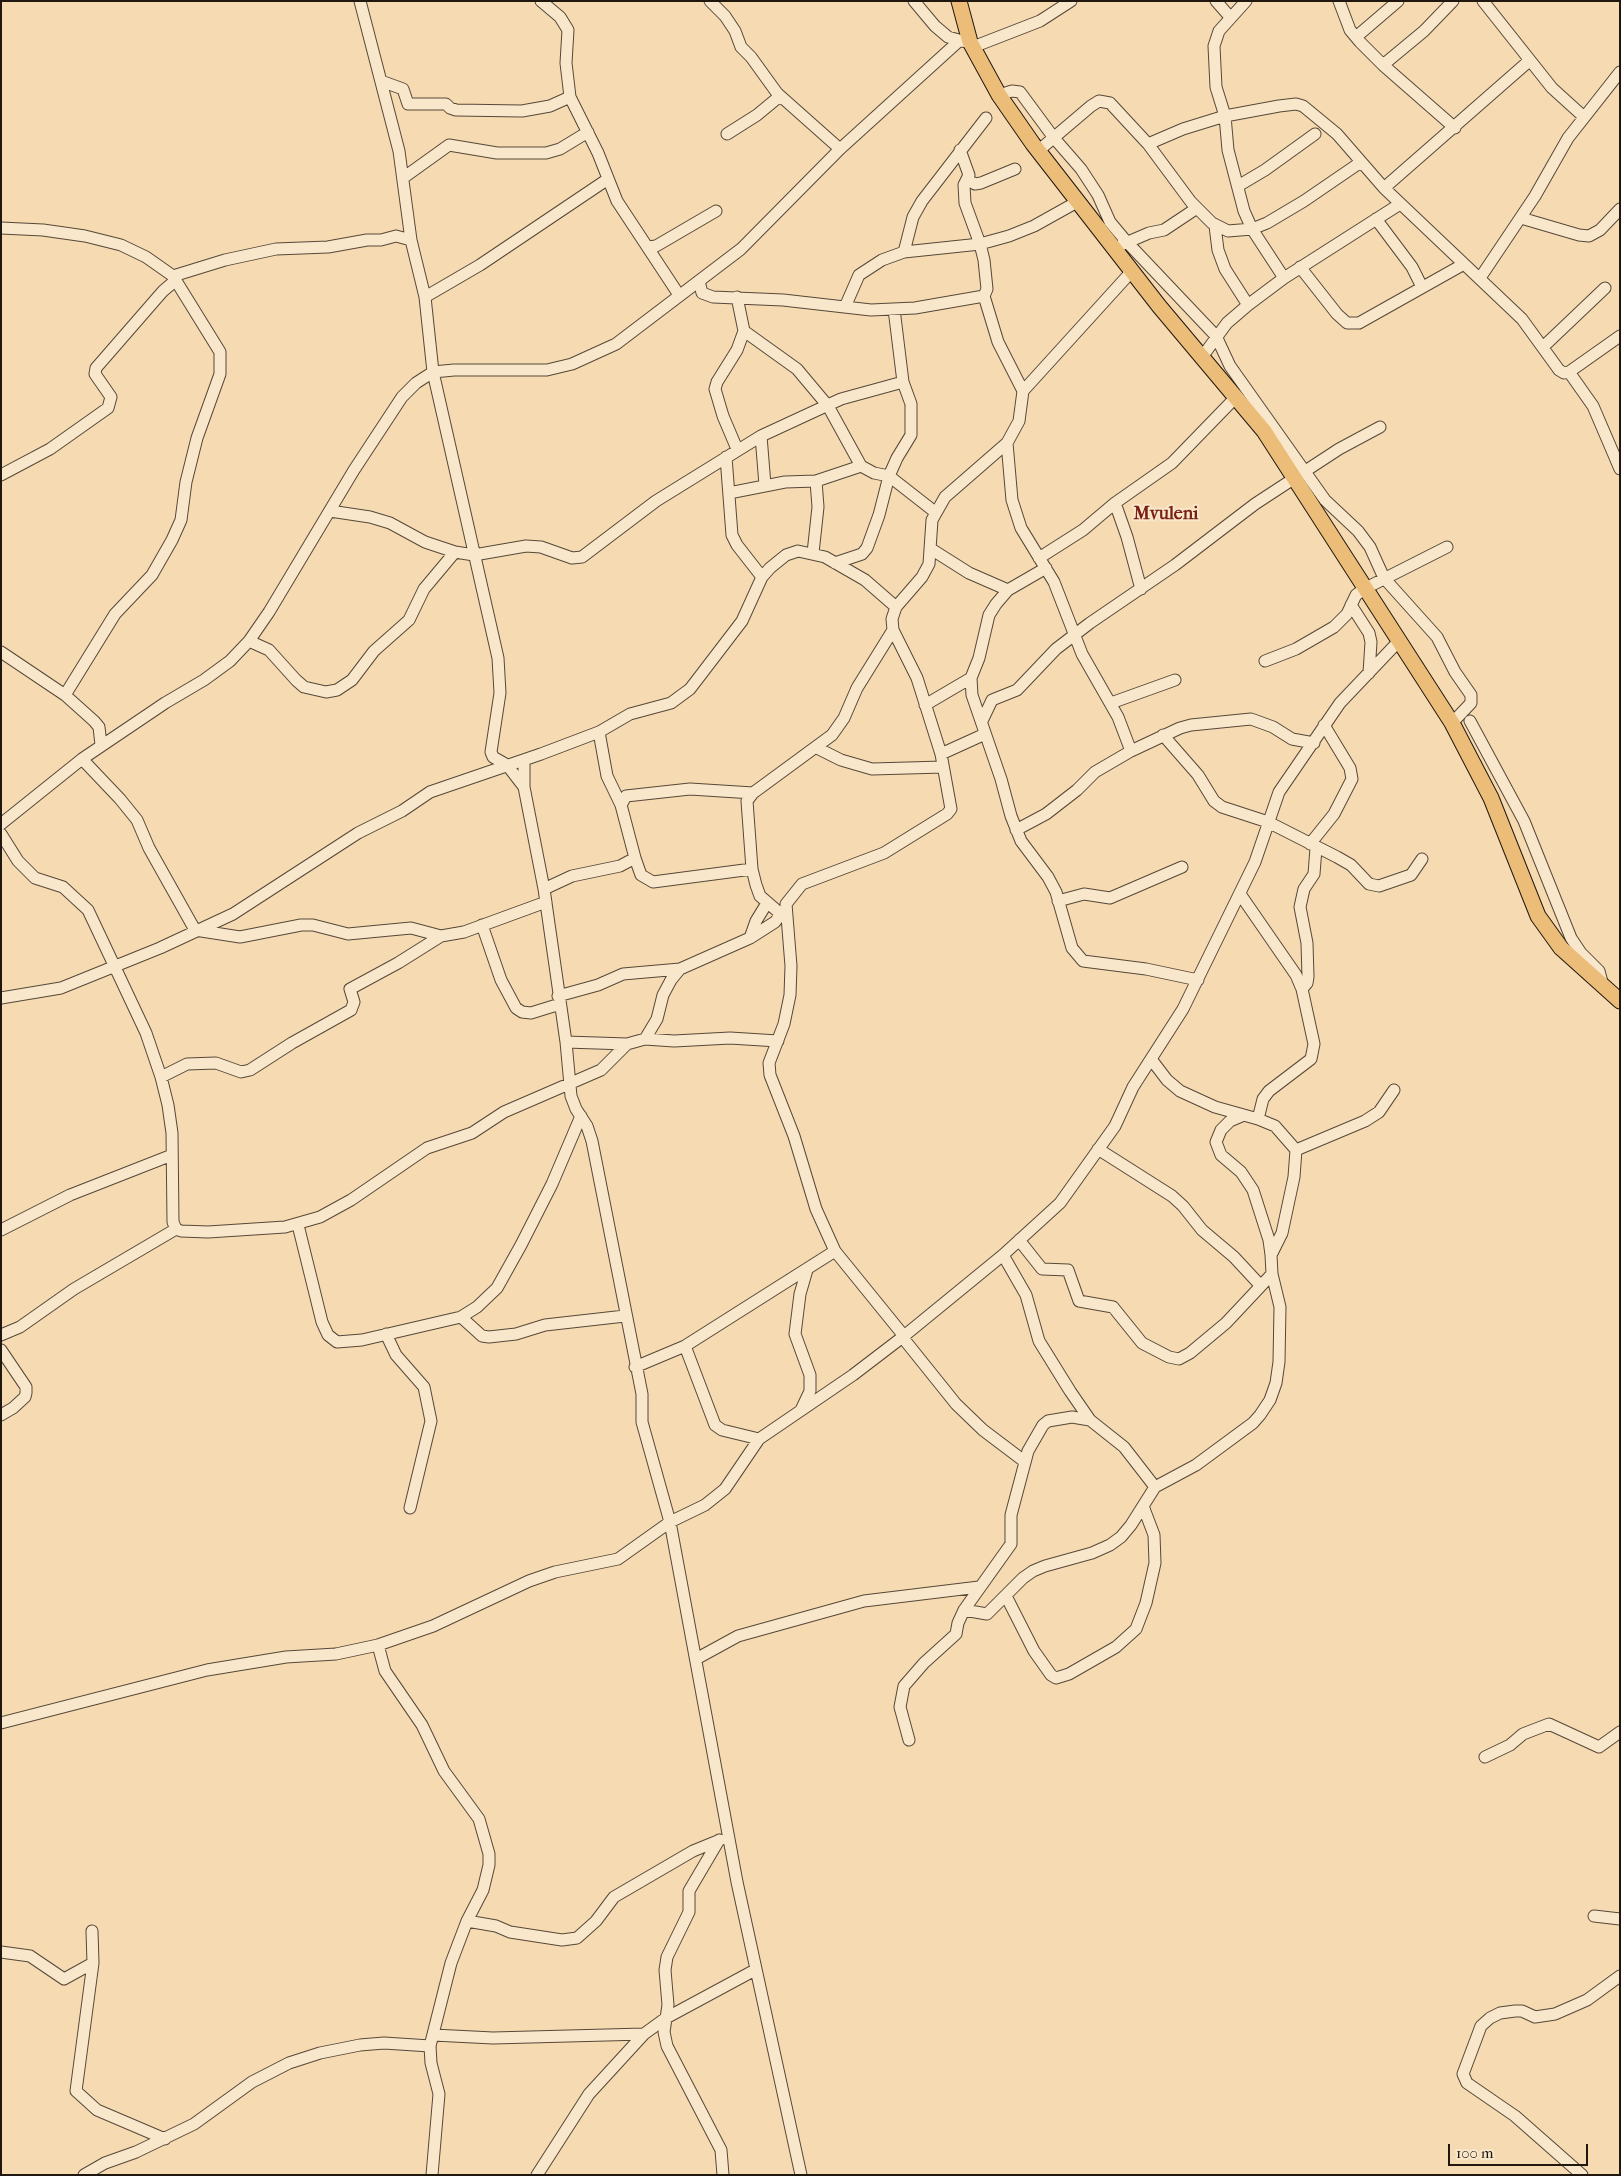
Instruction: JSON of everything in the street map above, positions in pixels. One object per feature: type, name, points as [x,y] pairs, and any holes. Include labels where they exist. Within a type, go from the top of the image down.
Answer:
[{"type":"main road","points":[[959,1],[968,44],[999,95],[1038,151],[1077,202],[1120,245],[1132,271],[1202,357],[1270,430],[1299,474],[1364,589],[1398,642],[1461,720],[1538,916],[1561,948],[1604,989],[1620,1001]]},
{"type":"street","points":[[360,1],[397,141],[411,240],[424,297],[433,372],[500,678],[500,693],[491,752],[493,757],[507,765],[524,787]]},
{"type":"street","points":[[541,1],[560,18],[568,30],[566,63],[570,97],[588,132],[617,201],[678,295]]},
{"type":"street","points":[[710,1],[725,16],[735,30],[741,47],[751,57],[780,96],[840,150]]},
{"type":"street","points":[[914,1],[935,26],[948,37],[968,44]]},
{"type":"street","points":[[1,824],[82,759],[230,661],[249,641],[269,612],[402,397],[416,383],[433,372],[507,369],[547,370],[572,364],[616,344],[741,248],[840,150],[968,44],[1040,20],[1071,1]]},
{"type":"street","points":[[1216,1],[1230,17]]},
{"type":"street","points":[[1246,1],[1219,31],[1214,46],[1216,87],[1225,116],[1228,150],[1244,211],[1252,229],[1284,278]]},
{"type":"street","points":[[1339,1],[1345,19],[1356,37],[1382,65],[1455,128]]},
{"type":"street","points":[[1356,37],[1398,1]]},
{"type":"street","points":[[1382,65],[1424,31],[1453,1]]},
{"type":"street","points":[[1483,1],[1529,61],[1558,94],[1584,117]]},
{"type":"street","points":[[1384,188],[1455,128],[1529,61]]},
{"type":"street","points":[[1480,278],[1521,218],[1552,164],[1584,117],[1615,84],[1620,72]]},
{"type":"street","points":[[381,81],[403,89],[408,104],[446,104],[456,110],[522,111],[550,106],[570,97]]},
{"type":"street","points":[[999,95],[1012,91],[1020,92],[1054,138],[1075,162],[1098,196],[1120,245],[1216,336],[1230,366],[1270,430]]},
{"type":"street","points":[[727,134],[757,115],[780,96]]},
{"type":"street","points":[[1038,151],[1091,106],[1104,100],[1110,103],[1148,144],[1197,208],[1215,226],[1228,231],[1252,229],[1286,212],[1361,162]]},
{"type":"street","points":[[1148,144],[1182,129],[1225,116],[1271,106],[1296,104],[1303,106],[1337,134],[1400,204],[1522,318],[1559,370],[1564,373],[1569,372],[1620,336]]},
{"type":"street","points":[[904,252],[913,216],[922,201],[986,118]]},
{"type":"street","points":[[403,178],[449,145],[497,153],[546,152],[560,149],[588,132]]},
{"type":"street","points":[[1238,186],[1266,170],[1315,134]]},
{"type":"street","points":[[482,925],[504,988],[516,1008],[522,1012],[531,1013],[623,974],[680,969],[750,938],[782,915],[786,904],[802,884],[884,853],[947,814],[951,802],[941,754],[911,664],[892,630],[892,619],[896,607],[922,577],[929,564],[932,520],[935,512],[945,498],[1007,443],[1020,420],[1023,391],[998,342],[984,296],[987,290],[980,244],[965,203],[964,185],[969,175],[960,150]]},
{"type":"street","points":[[1057,176],[1075,162]]},
{"type":"street","points":[[968,180],[975,184],[981,183],[1015,168]]},
{"type":"street","points":[[424,297],[472,270],[608,178]]},
{"type":"street","points":[[845,307],[859,275],[874,264],[904,252],[980,244],[1009,236],[1034,226],[1077,202]]},
{"type":"street","points":[[1202,357],[1216,336],[1248,305],[1300,267],[1400,204]]},
{"type":"street","points":[[1120,245],[1149,233],[1164,230],[1197,208]]},
{"type":"street","points":[[1521,218],[1579,235],[1589,236],[1600,230],[1620,209]]},
{"type":"street","points":[[648,247],[656,246],[716,211]]},
{"type":"street","points":[[1376,219],[1412,267],[1422,287]]},
{"type":"street","points":[[1215,226],[1218,250],[1225,269],[1248,305]]},
{"type":"street","points":[[1,228],[43,230],[85,236],[121,245],[162,266],[175,278],[220,352],[222,364],[197,438],[186,482],[181,520],[152,574],[115,614],[65,696]]},
{"type":"street","points":[[1,475],[50,449],[108,408],[111,398],[95,374],[96,368],[175,278],[234,258],[276,250],[328,247],[367,240],[381,240],[396,236],[411,240]]},
{"type":"street","points":[[1300,267],[1347,322],[1359,323],[1464,264]]},
{"type":"street","points":[[1023,391],[1132,271]]},
{"type":"street","points":[[699,281],[699,288],[707,296],[737,297],[871,310],[947,304],[984,296]]},
{"type":"street","points":[[1543,347],[1605,288]]},
{"type":"street","points":[[737,297],[744,331],[737,350],[717,382],[715,389],[723,416],[737,450]]},
{"type":"street","points":[[835,563],[862,554],[867,548],[879,515],[889,476],[911,435],[911,404],[903,382],[894,309]]},
{"type":"street","points":[[744,331],[797,369],[828,406],[860,466],[889,476],[935,512]]},
{"type":"street","points":[[1569,372],[1593,406],[1620,468]]},
{"type":"street","points":[[330,511],[370,517],[390,523],[425,542],[454,552],[474,555],[526,546],[542,547],[572,558],[582,557],[656,502],[761,436],[841,399],[903,382]]},
{"type":"street","points":[[1039,558],[1083,530],[1115,504],[1172,463],[1237,396]]},
{"type":"street","points":[[982,721],[992,700],[1017,690],[1056,649],[1075,634],[1141,589],[1255,504],[1299,474],[1349,443],[1380,427]]},
{"type":"street","points":[[761,436],[765,485]]},
{"type":"street","points":[[1007,443],[1012,500],[1018,520],[1060,594],[1082,654],[1111,703],[1131,752]]},
{"type":"street","points":[[726,457],[732,535],[737,545],[762,577]]},
{"type":"street","points":[[729,493],[765,485],[816,481],[860,466]]},
{"type":"street","points":[[1299,474],[1358,531],[1370,546],[1384,578],[1437,637],[1455,672],[1471,695],[1471,703],[1461,720],[1524,821],[1571,938],[1599,971],[1604,989]]},
{"type":"street","points":[[813,553],[818,508],[816,481]]},
{"type":"street","points":[[1115,504],[1127,537],[1141,589]]},
{"type":"street","points":[[1265,661],[1296,649],[1334,627],[1347,614],[1356,595],[1364,589],[1447,546]]},
{"type":"street","points":[[931,549],[970,573],[1008,590]]},
{"type":"street","points":[[1,998],[61,988],[116,967],[233,914],[260,899],[358,833],[402,811],[430,792],[507,765],[524,761],[599,732],[630,714],[671,703],[690,688],[742,621],[762,577],[786,555],[798,551],[813,553],[835,563],[865,580],[896,607]]},
{"type":"street","points":[[249,641],[269,650],[296,680],[304,686],[326,692],[336,690],[352,680],[374,651],[409,620],[424,589],[454,552]]},
{"type":"street","points":[[1046,568],[1008,590],[989,615],[979,658],[971,678],[972,695],[1016,830],[1029,854],[1048,877],[1058,901],[1072,948],[1083,961],[1146,969],[1198,980]]},
{"type":"street","points":[[1351,605],[1369,633],[1371,642],[1369,673]]},
{"type":"street","points":[[782,915],[760,896],[752,869],[746,812],[747,801],[753,793],[817,748],[832,735],[844,718],[857,688],[892,630]]},
{"type":"street","points":[[1,1723],[207,1670],[286,1657],[336,1654],[378,1645],[434,1626],[529,1581],[555,1572],[618,1559],[670,1522],[706,1505],[726,1489],[759,1439],[800,1412],[904,1337],[1003,1255],[1060,1203],[1115,1126],[1133,1087],[1183,1009],[1263,843],[1268,822],[1279,792],[1340,704],[1398,642]]},
{"type":"street","points":[[1,652],[65,696],[94,720],[99,727],[102,746]]},
{"type":"street","points":[[925,704],[971,678]]},
{"type":"street","points":[[1111,703],[1175,680]]},
{"type":"street","points":[[952,690],[972,695]]},
{"type":"street","points":[[1016,830],[1046,814],[1077,790],[1095,772],[1162,735],[1191,725],[1251,719],[1274,727],[1292,740],[1314,743]]},
{"type":"street","points":[[1302,989],[1307,983],[1308,977],[1307,943],[1300,907],[1304,889],[1316,866],[1313,846],[1334,814],[1352,779],[1350,768],[1324,725]]},
{"type":"street","points":[[599,732],[607,776],[621,799],[635,858],[642,875],[653,882],[693,875],[752,869]]},
{"type":"street","points":[[941,754],[985,734]]},
{"type":"street","points":[[1162,735],[1198,775],[1214,802],[1222,807],[1268,822],[1351,865],[1364,880],[1374,887],[1411,875],[1422,859]]},
{"type":"street","points":[[817,748],[841,760],[872,769],[944,767]]},
{"type":"street","points":[[82,759],[137,820],[149,848],[195,930]]},
{"type":"street","points":[[524,761],[524,787],[544,889],[573,1103],[587,1126],[592,1141],[635,1367],[642,1394],[642,1422],[670,1522],[696,1659],[724,1838],[801,2175]]},
{"type":"street","points":[[621,799],[690,789],[753,793]]},
{"type":"street","points":[[1,834],[18,861],[35,878],[63,887],[88,910],[146,1033],[161,1077],[172,1133],[173,1222],[176,1229]]},
{"type":"street","points":[[544,889],[572,876],[620,866],[635,858]]},
{"type":"street","points":[[1058,901],[1084,894],[1110,898],[1182,867]]},
{"type":"street","points":[[1240,894],[1296,976],[1302,989],[1314,1052],[1311,1059],[1305,1065],[1269,1091],[1260,1106],[1258,1119]]},
{"type":"street","points":[[161,1077],[187,1064],[216,1063],[241,1072],[250,1070],[292,1042],[348,1013],[354,1002],[350,989],[398,964],[441,936],[482,925],[546,902]]},
{"type":"street","points":[[750,938],[756,921],[767,903]]},
{"type":"street","points":[[786,904],[791,976],[790,994],[778,1041],[769,1063],[770,1075],[794,1136],[816,1209],[835,1251],[956,1404],[983,1430],[1024,1461]]},
{"type":"street","points":[[195,930],[240,937],[301,925],[313,925],[348,934],[410,928],[441,936]]},
{"type":"street","points":[[645,1039],[656,1019],[667,987],[680,969]]},
{"type":"street","points":[[566,1042],[627,1044],[645,1039],[674,1041],[730,1038],[778,1041]]},
{"type":"street","points":[[1,1335],[20,1327],[74,1289],[176,1229],[208,1232],[298,1225],[320,1217],[351,1200],[427,1148],[472,1132],[504,1112],[601,1070],[627,1044]]},
{"type":"street","points":[[1151,1059],[1166,1080],[1180,1091],[1215,1108],[1258,1119],[1275,1126],[1296,1150],[1294,1178],[1282,1233],[1272,1255]]},
{"type":"street","points":[[1296,1150],[1365,1121],[1379,1112],[1394,1090]]},
{"type":"street","points":[[964,1610],[987,1614],[1033,1571],[1092,1553],[1110,1545],[1121,1537],[1155,1487],[1196,1464],[1253,1423],[1270,1400],[1276,1383],[1279,1362],[1280,1306],[1272,1274],[1272,1255],[1269,1240],[1252,1190],[1241,1172],[1221,1155],[1216,1142],[1221,1130],[1230,1121],[1244,1115]]},
{"type":"street","points":[[298,1225],[322,1322],[328,1335],[337,1342],[357,1341],[461,1316],[477,1306],[497,1288],[521,1246],[552,1184],[581,1116]]},
{"type":"street","points":[[1098,1149],[1172,1196],[1183,1206],[1202,1230],[1234,1257],[1260,1285]]},
{"type":"street","points":[[1,1230],[70,1196],[172,1155]]},
{"type":"street","points":[[1019,1240],[1042,1268],[1068,1270],[1079,1301],[1113,1307],[1142,1343],[1163,1355],[1179,1359],[1190,1353],[1226,1323],[1272,1274]]},
{"type":"street","points":[[635,1367],[685,1346],[835,1251]]},
{"type":"street","points":[[1003,1255],[1026,1295],[1039,1342],[1090,1420],[1124,1447],[1155,1487]]},
{"type":"street","points":[[800,1412],[810,1391],[807,1364],[795,1334],[800,1294],[807,1270]]},
{"type":"street","points":[[461,1316],[482,1336],[489,1337],[516,1334],[545,1325],[625,1316]]},
{"type":"street","points":[[386,1334],[396,1356],[424,1387],[431,1421],[410,1508]]},
{"type":"street","points":[[685,1346],[715,1425],[722,1430],[759,1439]]},
{"type":"street","points":[[1,1350],[26,1387],[25,1397],[13,1408],[1,1415]]},
{"type":"street","points":[[909,1740],[900,1707],[904,1686],[924,1663],[956,1634],[958,1623],[964,1610],[1011,1544],[1011,1515],[1024,1461],[1043,1425],[1048,1421],[1072,1417],[1090,1420]]},
{"type":"street","points":[[1006,1596],[1038,1656],[1056,1678],[1069,1674],[1116,1647],[1136,1629],[1146,1603],[1155,1563],[1154,1535],[1143,1506]]},
{"type":"street","points":[[696,1659],[738,1636],[864,1601],[979,1587]]},
{"type":"street","points":[[378,1645],[385,1671],[422,1725],[440,1765],[479,1819],[489,1854],[489,1865],[483,1890],[467,1921],[450,1963],[432,2041],[431,2063],[439,2094],[432,2175]]},
{"type":"street","points":[[1485,1757],[1501,1750],[1523,1734],[1549,1724],[1599,1747],[1620,1732]]},
{"type":"street","points":[[467,1921],[496,1926],[510,1932],[562,1940],[572,1939],[584,1933],[614,1896],[693,1851],[724,1838]]},
{"type":"street","points":[[723,2175],[721,2150],[667,2046],[664,2032],[667,1957],[689,1912],[689,1891],[724,1838]]},
{"type":"street","points":[[1594,1916],[1620,1919]]},
{"type":"street","points":[[92,1931],[93,1963],[76,2091],[97,2110],[165,2139]]},
{"type":"street","points":[[1,1952],[30,1956],[64,1979],[93,1963]]},
{"type":"street","points":[[536,2175],[589,2094],[644,2034],[666,2018],[755,1970]]},
{"type":"street","points":[[1577,2173],[1515,2116],[1468,2082],[1463,2074],[1481,2026],[1490,2018],[1500,2013],[1515,2011],[1522,2011],[1535,2017],[1555,2014],[1587,2000],[1620,1976]]},
{"type":"street","points":[[84,2175],[105,2163],[165,2139],[194,2124],[252,2082],[299,2060],[320,2053],[379,2043],[644,2034]]},
{"type":"district","name":"Mvuleni","points":[[1166,515]]}]
